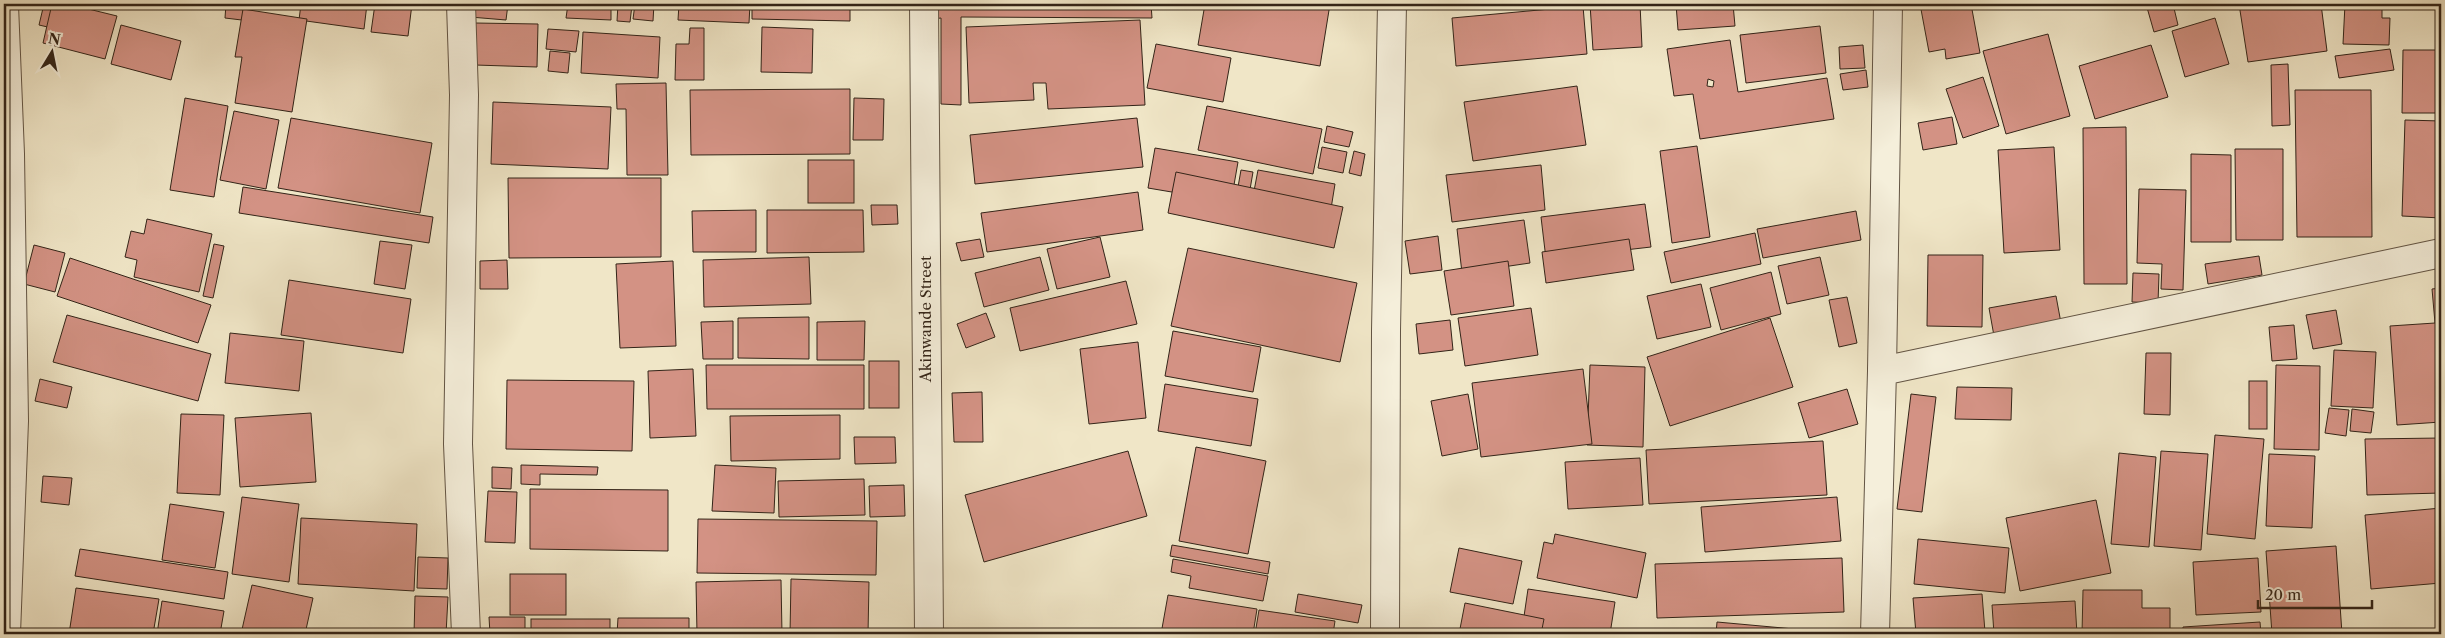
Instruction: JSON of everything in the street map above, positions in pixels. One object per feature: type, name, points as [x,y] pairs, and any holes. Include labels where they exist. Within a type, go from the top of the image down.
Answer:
[{"type":"street","points":[[461,4],[464,95],[458,444],[466,634]]},
{"type":"street","name":"Akinwande Street","points":[[924,4],[929,634]]},
{"type":"street","points":[[1385,634],[1386,340],[1392,4]]},
{"type":"street","points":[[1875,634],[1882,371],[1888,4]]},
{"type":"street","points":[[4,5],[10,164],[14,421],[6,634]]},
{"type":"street","points":[[1882,371],[2441,253]]},
{"type":"building","points":[[44,4],[88,4],[82,35],[39,25]]},
{"type":"building","points":[[52,4],[68,4],[117,16],[105,59],[43,43]]},
{"type":"building","points":[[181,4],[202,4],[201,8]]},
{"type":"building","points":[[226,4],[252,4],[250,21],[225,18]]},
{"type":"building","points":[[301,4],[367,4],[364,29],[299,20]]},
{"type":"building","points":[[375,4],[412,4],[408,36],[371,32]]},
{"type":"building","points":[[471,4],[508,4],[506,20],[470,17]]},
{"type":"building","points":[[568,4],[611,4],[611,20],[566,18]]},
{"type":"building","points":[[618,4],[632,5],[630,22],[617,21]]},
{"type":"building","points":[[635,4],[654,4],[653,21],[633,19]]},
{"type":"building","points":[[679,4],[750,4],[749,23],[678,20]]},
{"type":"building","points":[[752,4],[850,4],[850,21],[752,19]]},
{"type":"building","points":[[932,4],[1151,4],[1152,18],[961,17],[961,105],[941,104],[941,18],[932,19]]},
{"type":"building","points":[[1205,4],[1330,4],[1320,66],[1198,45]]},
{"type":"building","points":[[1590,4],[1640,4],[1642,47],[1593,50]]},
{"type":"building","points":[[1676,4],[1733,4],[1735,26],[1678,30]]},
{"type":"building","points":[[1920,4],[1971,4],[1980,53],[1946,59],[1945,49],[1929,52]]},
{"type":"building","points":[[2146,4],[2173,4],[2178,25],[2154,32]]},
{"type":"building","points":[[2239,4],[2321,4],[2327,51],[2248,62]]},
{"type":"building","points":[[2345,4],[2382,4],[2382,18],[2390,18],[2389,45],[2343,44]]},
{"type":"building","points":[[1583,6],[1587,54],[1456,66],[1452,18]]},
{"type":"building","points":[[243,9],[307,19],[292,112],[235,103],[242,57],[235,57]]},
{"type":"building","points":[[2215,18],[2229,64],[2185,77],[2172,31]]},
{"type":"building","points":[[1140,20],[1145,105],[1048,109],[1046,83],[1033,83],[1034,100],[969,103],[966,27]]},
{"type":"building","points":[[475,23],[538,24],[537,67],[475,65]]},
{"type":"building","points":[[121,25],[181,41],[171,80],[111,64]]},
{"type":"building","points":[[1820,26],[1826,73],[1746,83],[1740,35]]},
{"type":"building","points":[[762,27],[813,29],[812,73],[761,72]]},
{"type":"building","points":[[690,28],[704,28],[704,80],[675,80],[676,44],[689,44]]},
{"type":"building","points":[[548,29],[579,31],[576,52],[546,49]]},
{"type":"building","points":[[583,32],[660,37],[658,78],[581,73]]},
{"type":"building","points":[[2048,34],[2070,116],[2006,134],[1983,51]]},
{"type":"building","points":[[1730,40],[1738,92],[1827,78],[1834,119],[1700,139],[1693,94],[1674,96],[1667,49]],"holes":[[[1708,79],[1714,81],[1713,87],[1707,86]]]},
{"type":"building","points":[[1156,44],[1231,58],[1223,102],[1147,88]]},
{"type":"building","points":[[1863,45],[1865,68],[1840,69],[1839,47]]},
{"type":"building","points":[[2151,45],[2168,97],[2095,119],[2079,66]]},
{"type":"building","points":[[2390,49],[2394,70],[2339,78],[2335,56]]},
{"type":"building","points":[[2403,50],[2441,50],[2441,113],[2402,113]]},
{"type":"building","points":[[550,51],[570,53],[568,73],[548,71]]},
{"type":"building","points":[[2288,64],[2290,125],[2272,126],[2271,65]]},
{"type":"building","points":[[1866,70],[1868,87],[1843,90],[1840,74]]},
{"type":"building","points":[[1983,77],[1999,126],[1963,138],[1946,89]]},
{"type":"building","points":[[666,83],[668,175],[627,175],[626,109],[617,109],[616,84]]},
{"type":"building","points":[[1577,86],[1586,145],[1473,161],[1464,102]]},
{"type":"building","points":[[850,89],[850,154],[691,155],[690,90]]},
{"type":"building","points":[[2295,90],[2371,90],[2372,237],[2297,237]]},
{"type":"building","points":[[185,98],[228,106],[214,197],[170,190]]},
{"type":"building","points":[[854,98],[884,99],[883,140],[853,140]]},
{"type":"building","points":[[493,102],[611,107],[608,169],[491,164]]},
{"type":"building","points":[[1207,106],[1322,129],[1313,174],[1198,150]]},
{"type":"building","points":[[234,111],[279,120],[266,189],[220,180]]},
{"type":"building","points":[[1952,117],[1957,144],[1923,150],[1918,123]]},
{"type":"building","points":[[291,118],[432,143],[420,213],[278,188]]},
{"type":"building","points":[[1137,118],[1143,167],[975,184],[970,135]]},
{"type":"building","points":[[2405,120],[2441,121],[2441,218],[2402,216]]},
{"type":"building","points":[[1327,126],[1353,132],[1349,147],[1324,142]]},
{"type":"building","points":[[2126,127],[2127,284],[2084,284],[2083,128]]},
{"type":"building","points":[[1697,146],[1710,237],[1672,243],[1660,151]]},
{"type":"building","points":[[1322,147],[1347,152],[1343,173],[1318,168]]},
{"type":"building","points":[[2054,147],[2060,250],[2004,253],[1998,150]]},
{"type":"building","points":[[1155,148],[1238,162],[1231,202],[1148,188]]},
{"type":"building","points":[[2235,149],[2283,149],[2283,240],[2236,240]]},
{"type":"building","points":[[1354,151],[1365,154],[1361,176],[1349,173]]},
{"type":"building","points":[[2191,154],[2231,155],[2231,242],[2191,242]]},
{"type":"building","points":[[808,160],[854,160],[854,203],[808,203]]},
{"type":"building","points":[[1541,165],[1545,210],[1452,222],[1446,175]]},
{"type":"building","points":[[1241,170],[1253,172],[1247,207],[1235,204]]},
{"type":"building","points":[[1258,170],[1335,184],[1329,221],[1251,207]]},
{"type":"building","points":[[1176,172],[1343,207],[1334,248],[1168,213]]},
{"type":"building","points":[[508,178],[661,178],[661,257],[509,258]]},
{"type":"building","points":[[243,187],[433,217],[429,243],[239,213]]},
{"type":"building","points":[[2139,189],[2186,190],[2183,290],[2161,289],[2162,264],[2137,263]]},
{"type":"building","points":[[1138,192],[1143,230],[987,252],[981,213]]},
{"type":"building","points":[[1645,204],[1651,247],[1546,259],[1541,217]]},
{"type":"building","points":[[871,205],[897,205],[898,224],[872,225]]},
{"type":"building","points":[[756,210],[756,252],[693,252],[692,211]]},
{"type":"building","points":[[767,210],[863,210],[864,252],[767,253]]},
{"type":"building","points":[[1856,211],[1861,240],[1763,258],[1757,229]]},
{"type":"building","points":[[147,219],[212,234],[199,292],[134,277],[137,260],[125,257],[131,231],[144,234]]},
{"type":"building","points":[[1524,220],[1530,263],[1462,273],[1457,229]]},
{"type":"building","points":[[1755,233],[1761,264],[1671,283],[1664,252]]},
{"type":"building","points":[[1438,236],[1442,270],[1410,274],[1405,241]]},
{"type":"building","points":[[1100,237],[1110,277],[1057,289],[1047,249]]},
{"type":"building","points":[[980,239],[984,257],[961,261],[956,243]]},
{"type":"building","points":[[1629,239],[1634,270],[1546,283],[1542,252]]},
{"type":"building","points":[[380,241],[412,245],[405,289],[374,284]]},
{"type":"building","points":[[214,244],[224,246],[213,298],[203,296]]},
{"type":"building","points":[[34,245],[65,253],[55,292],[24,284]]},
{"type":"building","points":[[1188,248],[1357,283],[1340,362],[1171,326]]},
{"type":"building","points":[[1928,255],[1983,255],[1982,327],[1927,326]]},
{"type":"building","points":[[2259,256],[2262,275],[2208,284],[2205,264]]},
{"type":"building","points":[[809,257],[811,304],[704,307],[703,260]]},
{"type":"building","points":[[1040,257],[1049,290],[984,307],[975,273]]},
{"type":"building","points":[[1820,257],[1829,295],[1787,304],[1778,266]]},
{"type":"building","points":[[70,258],[211,305],[198,343],[57,296]]},
{"type":"building","points":[[507,260],[508,289],[480,289],[480,261]]},
{"type":"building","points":[[673,261],[676,346],[620,348],[616,264]]},
{"type":"building","points":[[1508,261],[1514,306],[1451,315],[1444,271]]},
{"type":"building","points":[[1771,272],[1781,314],[1721,330],[1710,288]]},
{"type":"building","points":[[2133,273],[2159,274],[2158,303],[2132,302]]},
{"type":"building","points":[[289,280],[411,299],[403,353],[281,335]]},
{"type":"building","points":[[1126,281],[1137,324],[1020,351],[1010,308]]},
{"type":"building","points":[[1701,284],[1711,327],[1657,339],[1647,296]]},
{"type":"building","points":[[2441,288],[2441,422],[2397,425],[2390,326],[2435,323],[2432,289]]},
{"type":"building","points":[[2056,296],[2061,323],[1994,336],[1989,308]]},
{"type":"building","points":[[1847,297],[1857,343],[1839,347],[1829,300]]},
{"type":"building","points":[[1531,308],[1538,355],[1465,366],[1458,318]]},
{"type":"building","points":[[2336,310],[2342,344],[2313,349],[2306,315]]},
{"type":"building","points":[[986,313],[995,337],[966,348],[957,324]]},
{"type":"building","points":[[67,315],[211,354],[198,401],[53,362]]},
{"type":"building","points":[[809,317],[809,359],[738,358],[738,318]]},
{"type":"building","points":[[1770,318],[1793,387],[1670,426],[1647,357]]},
{"type":"building","points":[[1450,320],[1453,350],[1419,354],[1416,324]]},
{"type":"building","points":[[733,321],[733,359],[703,359],[701,322]]},
{"type":"building","points":[[865,321],[864,360],[817,360],[817,322]]},
{"type":"building","points":[[2294,325],[2297,359],[2272,361],[2269,327]]},
{"type":"building","points":[[1173,331],[1261,347],[1253,392],[1165,376]]},
{"type":"building","points":[[230,333],[304,341],[299,391],[225,383]]},
{"type":"building","points":[[1138,342],[1146,418],[1089,424],[1080,349]]},
{"type":"building","points":[[2334,350],[2376,352],[2373,408],[2331,406]]},
{"type":"building","points":[[2146,353],[2171,353],[2170,415],[2144,414]]},
{"type":"building","points":[[869,361],[899,361],[899,408],[869,408]]},
{"type":"building","points":[[706,365],[864,365],[864,409],[707,409]]},
{"type":"building","points":[[1590,365],[1645,367],[1643,447],[1587,445]]},
{"type":"building","points":[[2276,365],[2320,366],[2319,450],[2274,449]]},
{"type":"building","points":[[693,369],[696,436],[650,438],[648,371]]},
{"type":"building","points":[[1583,369],[1592,444],[1481,457],[1472,383]]},
{"type":"building","points":[[40,379],[72,387],[67,408],[35,401]]},
{"type":"building","points":[[507,380],[634,381],[632,451],[506,449]]},
{"type":"building","points":[[2249,381],[2267,381],[2267,429],[2249,429]]},
{"type":"building","points":[[1165,384],[1258,399],[1251,446],[1158,431]]},
{"type":"building","points":[[1957,387],[2012,388],[2011,420],[1955,419]]},
{"type":"building","points":[[1847,389],[1858,424],[1809,438],[1798,403]]},
{"type":"building","points":[[982,392],[983,442],[954,442],[952,393]]},
{"type":"building","points":[[1468,394],[1478,449],[1442,456],[1431,401]]},
{"type":"building","points":[[1911,394],[1936,397],[1922,512],[1897,509]]},
{"type":"building","points":[[2329,408],[2349,410],[2346,436],[2325,433]]},
{"type":"building","points":[[2352,409],[2374,412],[2371,433],[2350,431]]},
{"type":"building","points":[[311,413],[316,482],[240,487],[235,418]]},
{"type":"building","points":[[181,414],[224,415],[220,495],[177,493]]},
{"type":"building","points":[[840,415],[840,459],[731,461],[730,416]]},
{"type":"building","points":[[2215,435],[2264,439],[2255,539],[2207,534]]},
{"type":"building","points":[[854,437],[895,437],[896,463],[855,464]]},
{"type":"building","points":[[2441,438],[2441,493],[2367,495],[2365,439]]},
{"type":"building","points":[[1823,441],[1827,495],[1649,504],[1646,450]]},
{"type":"building","points":[[1196,447],[1266,461],[1248,554],[1179,541]]},
{"type":"building","points":[[1128,451],[1147,516],[984,562],[965,495]]},
{"type":"building","points":[[2161,451],[2208,454],[2201,550],[2154,546]]},
{"type":"building","points":[[2119,453],[2156,457],[2149,547],[2111,544]]},
{"type":"building","points":[[2269,454],[2315,456],[2312,528],[2266,526]]},
{"type":"building","points":[[1640,458],[1643,505],[1568,509],[1565,462]]},
{"type":"building","points":[[521,465],[598,467],[597,475],[540,474],[540,485],[521,484]]},
{"type":"building","points":[[715,465],[776,468],[774,513],[712,511]]},
{"type":"building","points":[[492,467],[512,468],[511,489],[492,488]]},
{"type":"building","points":[[43,476],[72,478],[69,505],[41,502]]},
{"type":"building","points":[[864,479],[865,515],[779,517],[778,481]]},
{"type":"building","points":[[904,485],[905,516],[870,517],[869,486]]},
{"type":"building","points":[[530,489],[668,490],[668,551],[530,549]]},
{"type":"building","points":[[488,491],[517,492],[515,543],[485,542]]},
{"type":"building","points":[[242,497],[299,504],[289,582],[232,574]]},
{"type":"building","points":[[1837,497],[1841,541],[1705,552],[1701,507]]},
{"type":"building","points":[[2096,500],[2111,573],[2020,591],[2006,518]]},
{"type":"building","points":[[170,504],[224,512],[215,568],[162,560]]},
{"type":"building","points":[[2441,508],[2441,583],[2371,589],[2365,515]]},
{"type":"building","points":[[301,518],[417,524],[414,591],[298,584]]},
{"type":"building","points":[[698,519],[877,521],[876,575],[697,573]]},
{"type":"building","points":[[1555,534],[1646,553],[1637,598],[1537,578],[1544,542],[1553,544]]},
{"type":"building","points":[[1918,539],[2009,548],[2005,593],[1914,584]]},
{"type":"building","points":[[1172,545],[1270,562],[1268,574],[1170,556]]},
{"type":"building","points":[[2336,546],[2342,634],[2272,634],[2266,551]]},
{"type":"building","points":[[1459,548],[1522,561],[1513,604],[1450,592]]},
{"type":"building","points":[[80,549],[228,572],[224,599],[75,576]]},
{"type":"building","points":[[418,557],[448,558],[447,589],[417,588]]},
{"type":"building","points":[[1842,558],[1844,612],[1657,618],[1655,564]]},
{"type":"building","points":[[2258,558],[2261,612],[2196,615],[2193,562]]},
{"type":"building","points":[[1173,559],[1268,576],[1263,601],[1189,588],[1191,576],[1171,572]]},
{"type":"building","points":[[510,574],[566,574],[566,615],[510,615]]},
{"type":"building","points":[[791,579],[869,582],[868,634],[790,634]]},
{"type":"building","points":[[781,580],[782,634],[697,634],[696,582]]},
{"type":"building","points":[[252,585],[313,598],[305,634],[241,634]]},
{"type":"building","points":[[76,588],[159,599],[153,634],[69,634]]},
{"type":"building","points":[[1528,589],[1615,602],[1610,634],[1551,634],[1522,630]]},
{"type":"building","points":[[2083,590],[2142,590],[2142,608],[2170,608],[2170,634],[2082,634]]},
{"type":"building","points":[[1298,594],[1362,605],[1358,623],[1295,612]]},
{"type":"building","points":[[1982,594],[1985,632],[1916,634],[1913,598]]},
{"type":"building","points":[[1168,595],[1257,609],[1253,634],[1161,634]]},
{"type":"building","points":[[415,596],[448,597],[446,634],[414,634]]},
{"type":"building","points":[[162,601],[224,611],[220,634],[157,634]]},
{"type":"building","points":[[2075,601],[2077,634],[1994,634],[1992,605]]},
{"type":"building","points":[[1465,603],[1544,619],[1541,634],[1459,634]]},
{"type":"building","points":[[1259,610],[1335,621],[1333,634],[1255,634]]},
{"type":"building","points":[[489,617],[525,617],[525,634],[490,634]]},
{"type":"building","points":[[618,618],[689,618],[689,634],[617,634]]},
{"type":"building","points":[[531,619],[610,619],[610,634],[531,634]]},
{"type":"building","points":[[1717,622],[1827,632],[1827,634],[1716,634]]},
{"type":"building","points":[[2260,622],[2261,634],[2183,634],[2183,627]]}]
